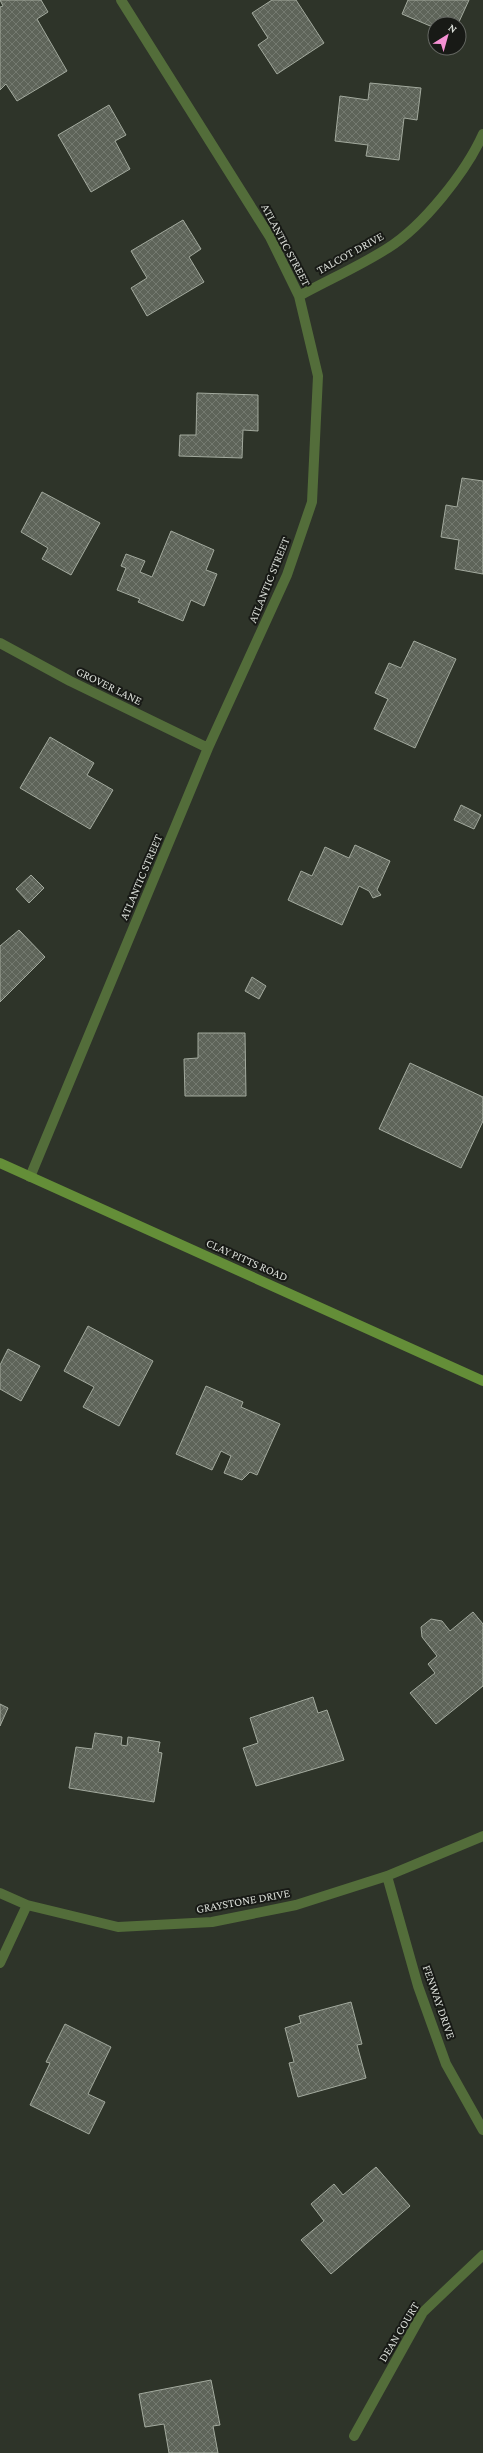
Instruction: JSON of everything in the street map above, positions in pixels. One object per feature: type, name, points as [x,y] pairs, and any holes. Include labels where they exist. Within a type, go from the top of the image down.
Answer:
[{"type":"street","name":"ATLANTIC STREET","points":[[30,1176],[208,748],[287,575],[312,502],[318,376],[299,296],[270,237],[121,0]]},
{"type":"street","name":"TALCOT DRIVE","points":[[299,296],[389,248],[437,205],[477,147],[483,134]]},
{"type":"street","name":"GROVER LANE","points":[[0,643],[70,681],[208,748]]},
{"type":"street","name":"CLAY PITTS ROAD","points":[[0,1163],[483,1381]]},
{"type":"street","name":"GRAYSTONE DRIVE","points":[[0,1893],[27,1905],[118,1927],[212,1922],[296,1905],[387,1876],[483,1836]]},
{"type":"street","name":"FENWAY DRIVE","points":[[387,1876],[418,1986],[446,2064],[483,2130]]},
{"type":"street","points":[[0,1963],[27,1905]]},
{"type":"street","name":"DEAN COURT","points":[[354,2436],[423,2312],[483,2255]]},
{"type":"building","points":[[0,0],[41,0],[48,12],[37,19],[67,71],[17,101],[6,84],[0,90],[0,7],[3,6]]},
{"type":"building","points":[[272,0],[296,0],[324,43],[277,74],[258,45],[268,38],[252,13]]},
{"type":"building","points":[[408,0],[469,0],[462,16],[427,16],[427,25],[402,14]]},
{"type":"building","points":[[370,83],[421,88],[417,120],[404,118],[399,160],[366,156],[368,145],[335,141],[340,96],[368,100]]},
{"type":"building","points":[[109,105],[126,135],[115,141],[130,169],[91,192],[58,135]]},
{"type":"building","points":[[183,220],[201,249],[189,257],[204,282],[147,316],[131,288],[147,278],[131,251]]},
{"type":"building","points":[[197,393],[258,395],[258,431],[243,430],[242,458],[179,456],[180,435],[196,435]]},
{"type":"building","points":[[462,478],[483,481],[483,574],[455,569],[459,540],[441,537],[446,505],[457,507]]},
{"type":"building","points":[[42,492],[100,523],[71,575],[42,559],[48,548],[21,532]]},
{"type":"building","points":[[171,531],[214,550],[206,570],[217,574],[204,606],[191,600],[183,621],[138,602],[140,599],[117,590],[126,568],[121,566],[126,554],[145,561],[140,572],[152,577]]},
{"type":"building","points":[[414,641],[456,659],[415,748],[374,729],[388,699],[375,693],[389,663],[401,668]]},
{"type":"building","points":[[50,737],[94,763],[87,775],[113,790],[90,829],[20,788]]},
{"type":"building","points":[[461,805],[481,815],[474,829],[454,820]]},
{"type":"building","points":[[355,845],[390,861],[377,890],[381,895],[373,898],[369,891],[359,886],[342,925],[288,900],[301,871],[312,876],[325,847],[349,858]]},
{"type":"building","points":[[31,875],[44,888],[29,903],[16,889]]},
{"type":"building","points":[[19,930],[45,957],[0,1002],[0,946]]},
{"type":"building","points":[[252,977],[266,986],[259,999],[245,991]]},
{"type":"building","points":[[198,1033],[245,1033],[246,1096],[185,1096],[184,1059],[198,1058]]},
{"type":"building","points":[[410,1063],[483,1097],[483,1121],[461,1168],[379,1129]]},
{"type":"building","points":[[88,1326],[153,1361],[119,1426],[83,1407],[94,1387],[64,1371]]},
{"type":"building","points":[[8,1349],[40,1366],[21,1401],[0,1389],[0,1365]]},
{"type":"building","points":[[206,1386],[243,1402],[241,1407],[280,1424],[257,1475],[250,1472],[242,1480],[224,1473],[231,1456],[221,1451],[212,1470],[176,1454]]},
{"type":"building","points":[[473,1612],[483,1624],[483,1686],[436,1724],[410,1693],[435,1673],[428,1664],[437,1656],[422,1637],[421,1627],[431,1619],[442,1621],[450,1631]]},
{"type":"building","points":[[313,1697],[318,1713],[327,1710],[344,1760],[256,1786],[243,1748],[258,1743],[250,1718]]},
{"type":"building","points":[[0,1704],[8,1708],[0,1726]]},
{"type":"building","points":[[95,1733],[122,1737],[121,1745],[127,1746],[128,1737],[160,1742],[158,1752],[162,1753],[154,1802],[69,1788],[76,1747],[92,1749]]},
{"type":"building","points":[[351,2002],[362,2044],[357,2045],[366,2078],[298,2097],[289,2063],[294,2062],[285,2028],[301,2023],[299,2016]]},
{"type":"building","points":[[65,2024],[111,2047],[88,2094],[105,2102],[89,2134],[30,2105],[50,2063],[46,2062]]},
{"type":"building","points":[[376,2167],[410,2206],[331,2274],[301,2240],[324,2221],[311,2204],[334,2184],[343,2195]]},
{"type":"building","points":[[211,2380],[220,2425],[213,2426],[218,2453],[169,2453],[164,2424],[145,2427],[139,2394]]}]
